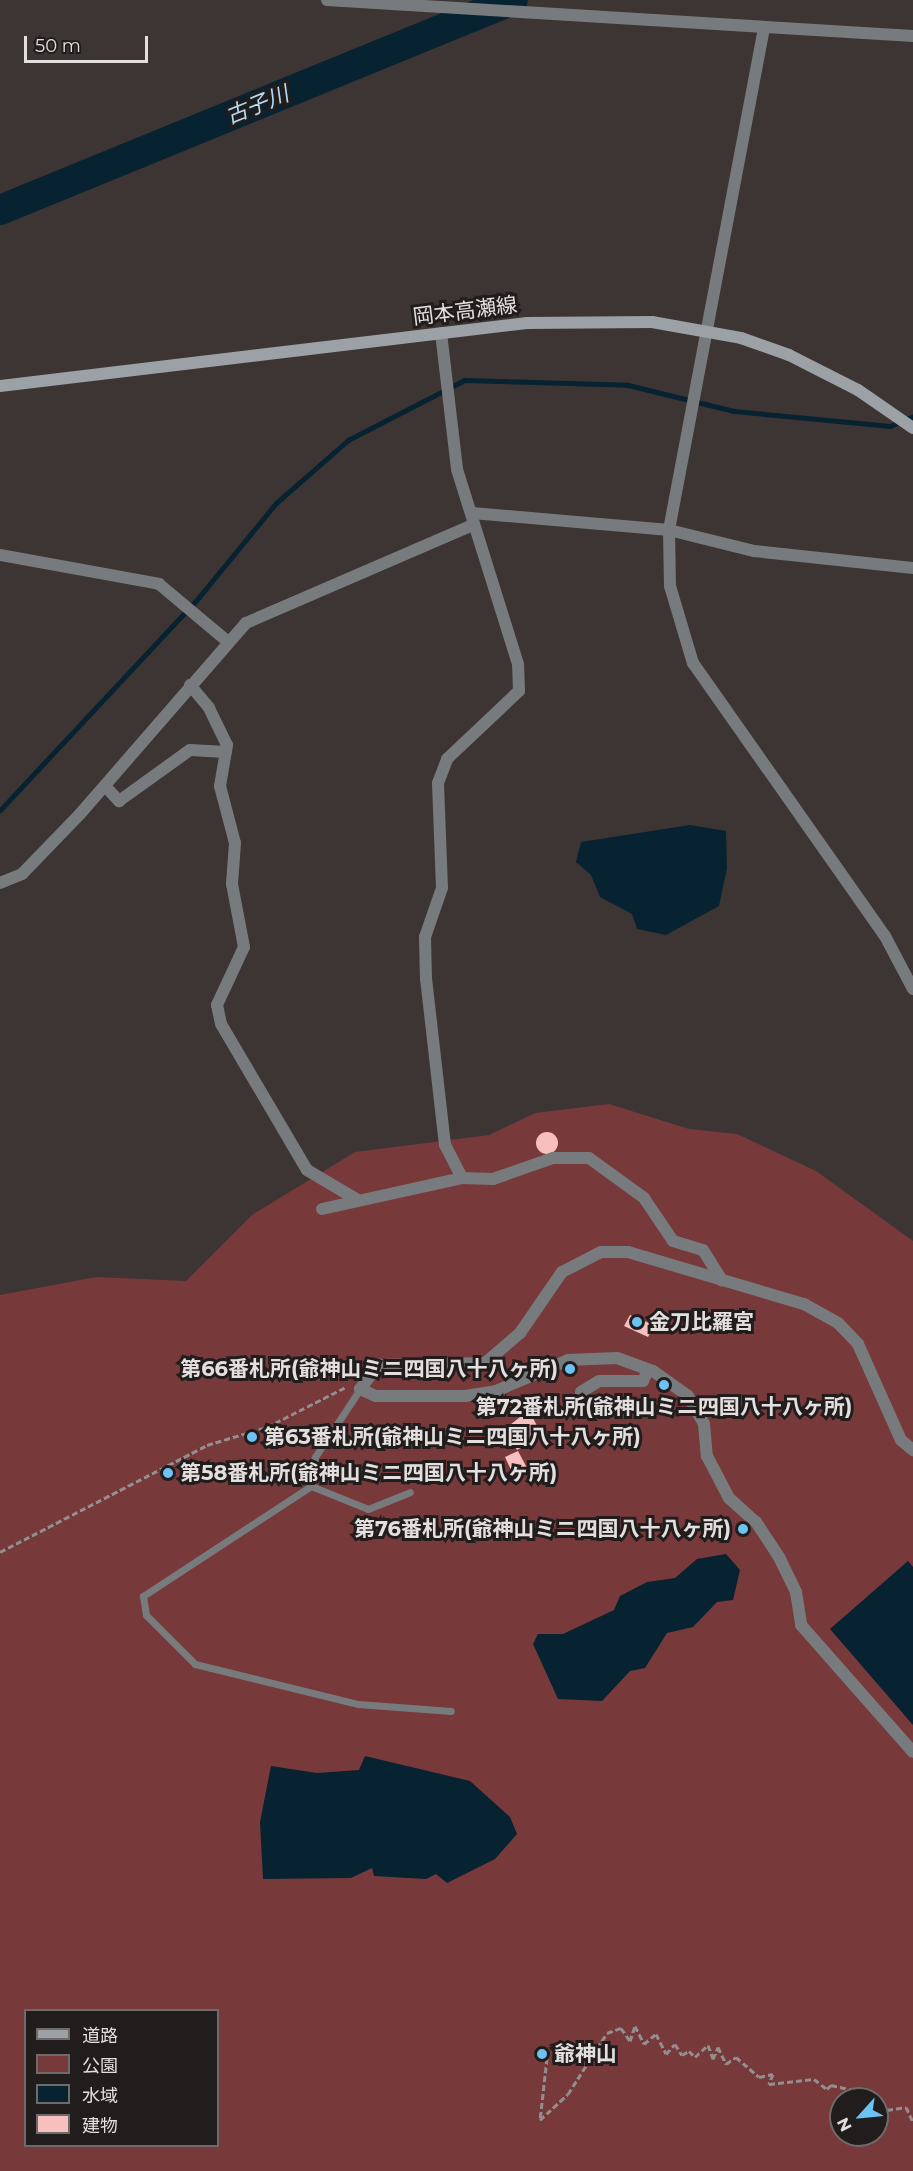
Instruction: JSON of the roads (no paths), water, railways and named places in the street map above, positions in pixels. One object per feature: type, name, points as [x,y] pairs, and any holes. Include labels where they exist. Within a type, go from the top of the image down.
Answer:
[{"type":"main road","name":"岡本高瀬線","points":[[0,386],[441,333],[597,319],[709,333],[789,355],[858,390],[913,428]]},
{"type":"street","points":[[327,0],[411,7],[913,36]]},
{"type":"street","points":[[764,28],[709,333],[669,530],[670,585],[693,663],[885,936],[913,989]]},
{"type":"street","points":[[441,333],[457,469],[518,664],[519,691],[461,743],[447,759],[438,783],[442,888],[425,937],[426,979],[445,1145],[462,1178]]},
{"type":"street","points":[[0,883],[22,874],[105,786],[227,641],[246,623],[288,601],[473,519],[669,530],[754,551],[913,568]]},
{"type":"street","points":[[0,555],[159,584],[227,641]]},
{"type":"street","points":[[190,685],[209,708],[226,752],[220,786],[235,843],[232,884],[244,947],[217,1005],[221,1024],[307,1170],[356,1199]]},
{"type":"street","points":[[105,786],[119,801],[190,750],[226,752]]},
{"type":"street","points":[[322,1209],[356,1199],[462,1178],[493,1179],[553,1158],[589,1158],[644,1198],[673,1241],[703,1250],[722,1280]]},
{"type":"street","points":[[913,1450],[901,1440],[858,1344],[838,1323],[804,1304],[628,1252],[601,1252],[562,1272],[520,1333],[485,1363],[378,1365],[360,1389],[375,1396],[465,1396],[496,1391],[568,1360],[617,1358],[648,1370],[688,1396],[704,1424],[707,1456],[729,1498],[756,1522],[779,1557],[795,1592],[801,1625],[913,1752]]},
{"type":"street","points":[[580,1392],[598,1381],[643,1381],[648,1370]]},
{"type":"lane","points":[[360,1389],[315,1457],[311,1486],[144,1596],[146,1615],[195,1665],[358,1704],[451,1711]]},
{"type":"lane","points":[[311,1486],[368,1509],[410,1492]]},
{"type":"water","points":[[690,825],[726,831],[727,868],[719,906],[666,935],[637,929],[632,914],[600,897],[591,875],[576,862],[581,842]]},
{"type":"water","points":[[726,1554],[740,1570],[733,1600],[717,1602],[693,1627],[667,1633],[645,1668],[630,1671],[602,1701],[558,1699],[533,1644],[538,1634],[563,1634],[614,1610],[620,1596],[647,1582],[675,1578],[697,1559]]},
{"type":"water","points":[[908,1561],[913,1567],[913,1725],[830,1629]]},
{"type":"water","points":[[365,1756],[470,1781],[510,1817],[517,1834],[495,1859],[447,1883],[436,1874],[426,1879],[374,1876],[372,1868],[351,1878],[263,1879],[260,1822],[271,1766],[317,1773],[359,1770]]},
{"type":"waterway","name":"古子川","points":[[0,210],[513,0]]},
{"type":"waterway","points":[[0,810],[199,597],[276,503],[348,440],[464,380],[628,385],[734,411],[890,426],[913,416]]},
{"type":"place","name":"金刀比羅宮","points":[[637,1322]]},
{"type":"place","name":"第66番札所(爺神山ミニ四国八十八ヶ所)","points":[[570,1369]]},
{"type":"place","name":"第72番札所(爺神山ミニ四国八十八ヶ所)","points":[[664,1385]]},
{"type":"place","name":"第63番札所(爺神山ミニ四国八十八ヶ所)","points":[[252,1437]]},
{"type":"place","name":"第58番札所(爺神山ミニ四国八十八ヶ所)","points":[[168,1473]]},
{"type":"place","name":"第76番札所(爺神山ミニ四国八十八ヶ所)","points":[[743,1529]]},
{"type":"place","name":"爺神山","points":[[542,2054]]}]
